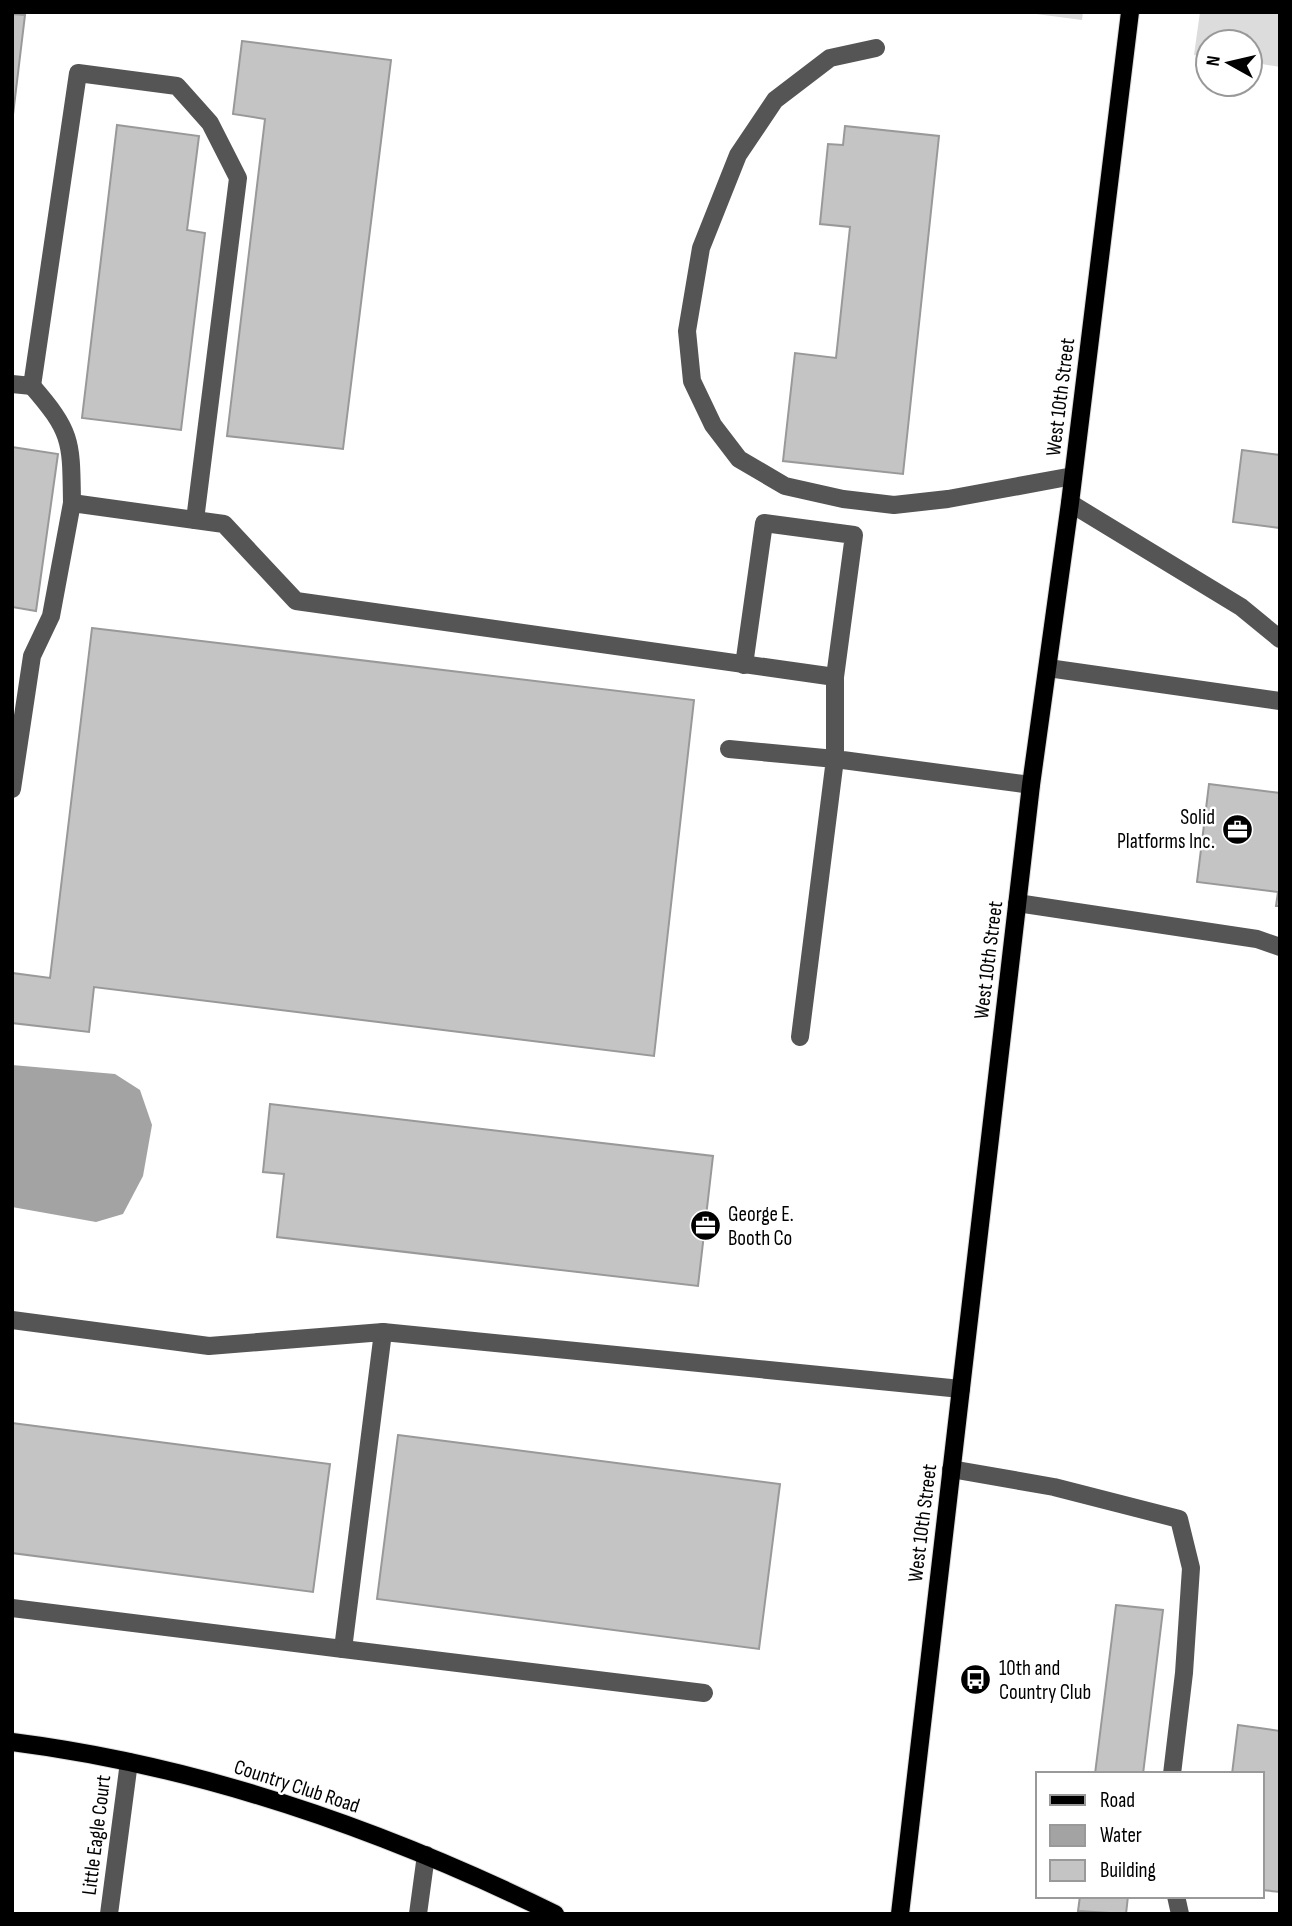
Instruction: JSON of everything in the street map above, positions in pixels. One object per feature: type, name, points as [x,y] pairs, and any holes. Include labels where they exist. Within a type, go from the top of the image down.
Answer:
[{"type":"main road","name":"West 10th Street","points":[[900,1914],[1031,785],[1070,503],[1130,12]]},
{"type":"main road","name":"Country Club Road","points":[[12,1742],[129,1762],[262,1797],[426,1854],[555,1914]]},
{"type":"street","points":[[876,48],[830,58],[775,100],[738,155],[701,248],[687,331],[692,381],[713,425],[739,459],[785,486],[843,499],[894,505],[948,499],[1073,476]]},
{"type":"street","points":[[32,386],[78,73],[177,86],[210,123],[238,178],[195,520]]},
{"type":"street","points":[[12,384],[32,386],[59,417],[71,448],[72,503],[51,616],[32,656],[12,789]]},
{"type":"street","points":[[72,503],[225,524],[296,601],[835,677]]},
{"type":"street","points":[[1070,503],[1241,607],[1280,639]]},
{"type":"street","points":[[744,665],[764,523],[854,536],[835,677],[835,759],[800,1037]]},
{"type":"street","points":[[1048,668],[1280,701]]},
{"type":"street","points":[[729,749],[835,759],[1031,785]]},
{"type":"street","points":[[1017,903],[1256,939],[1280,947]]},
{"type":"street","points":[[12,1320],[209,1346],[383,1332],[961,1390]]},
{"type":"street","points":[[343,1648],[383,1332]]},
{"type":"street","points":[[951,1469],[1054,1487],[1179,1519],[1191,1568],[1184,1673],[1172,1772]]},
{"type":"street","points":[[12,1608],[704,1693]]},
{"type":"street","name":"Little Eagle Court","points":[[109,1914],[129,1762]]},
{"type":"street","points":[[418,1914],[426,1854]]},
{"type":"shaded area","points":[[1021,12],[1083,12],[1082,20]]},
{"type":"shaded area","points":[[1200,12],[1280,12],[1280,67],[1264,64],[1264,28],[1198,28]]},
{"type":"water","points":[[12,1065],[115,1074],[140,1090],[152,1125],[143,1176],[123,1214],[96,1222],[12,1207]]},
{"type":"building","points":[[12,14],[25,15],[12,123]]},
{"type":"building","points":[[242,41],[391,60],[343,449],[227,436],[265,119],[233,114]]},
{"type":"building","points":[[117,125],[199,136],[187,230],[205,233],[181,430],[82,418]]},
{"type":"building","points":[[845,126],[939,136],[903,474],[783,461],[795,353],[836,358],[850,227],[820,224],[828,144],[843,145]]},
{"type":"building","points":[[12,447],[58,454],[36,611],[12,607]]},
{"type":"building","points":[[1242,450],[1280,455],[1280,528],[1233,522]]},
{"type":"building","points":[[92,628],[694,700],[654,1056],[94,987],[89,1032],[12,1023],[12,973],[50,978]]},
{"type":"building","points":[[1209,784],[1280,793],[1280,906],[1276,906],[1278,892],[1197,882]]},
{"type":"building","points":[[270,1104],[713,1156],[698,1286],[277,1237],[284,1174],[263,1172]]},
{"type":"building","points":[[12,1423],[330,1464],[313,1592],[12,1553]]},
{"type":"building","points":[[398,1435],[780,1484],[759,1649],[377,1599]]},
{"type":"building","points":[[1116,1605],[1163,1610],[1143,1772],[1095,1772]]},
{"type":"building","points":[[1238,1725],[1280,1731],[1280,1892],[1264,1890],[1264,1772],[1232,1772]]},
{"type":"building","points":[[1080,1898],[1128,1898],[1126,1914],[1078,1911]]},
{"type":"place","name":"Solid Platforms Inc.","points":[[1238,829]]},
{"type":"place","name":"George E. Booth Co","points":[[705,1226]]},
{"type":"place","name":"10th and Country Club","points":[[976,1680]]}]
